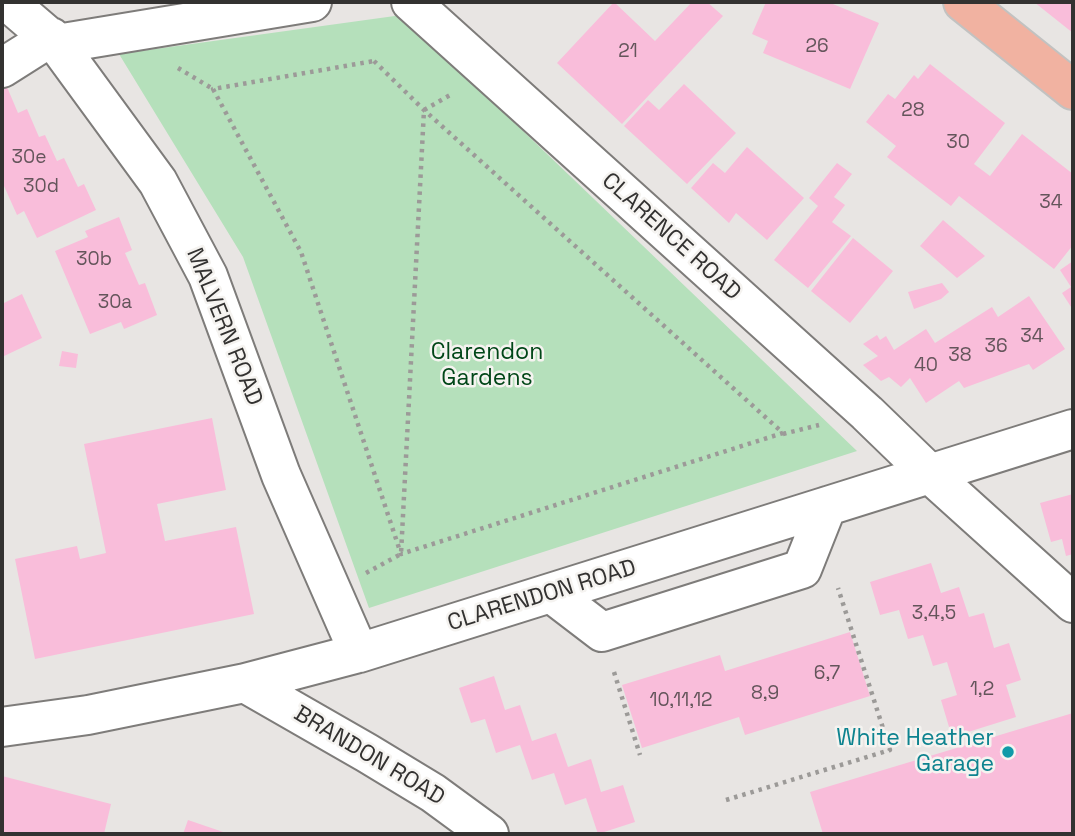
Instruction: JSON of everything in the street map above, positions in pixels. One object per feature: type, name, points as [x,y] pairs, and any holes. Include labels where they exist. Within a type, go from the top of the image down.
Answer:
[{"type":"main road","points":[[962,2],[1073,90]]},
{"type":"street","name":"MALVERN ROAD","points":[[8,2],[54,41],[158,182],[208,276],[281,475],[359,653]]},
{"type":"street","points":[[2,68],[54,41],[312,2]]},
{"type":"street","name":"CLARENCE ROAD","points":[[411,2],[867,413],[930,474],[1073,603]]},
{"type":"street","name":"CLARENDON ROAD","points":[[2,727],[88,715],[245,683],[359,653],[1073,429]]},
{"type":"street","points":[[551,593],[602,632],[802,569],[827,506]]},
{"type":"street","name":"BRANDON ROAD","points":[[245,683],[433,793],[489,834]]},
{"type":"path","points":[[329,584],[370,572],[401,554],[783,433],[424,110],[374,61],[213,89],[300,252],[401,554]]},
{"type":"path","points":[[424,110],[489,73]]},
{"type":"path","points":[[401,554],[424,110]]},
{"type":"path","points":[[726,800],[890,750],[834,576],[802,569]]},
{"type":"path","points":[[602,632],[640,755]]},
{"type":"green space","name":"Clarendon Gardens","points":[[402,15],[857,451],[369,608],[243,257],[119,54]]},
{"type":"building","points":[[614,2],[655,41],[692,2],[707,2],[723,16],[622,124],[557,63]]},
{"type":"building","points":[[766,2],[828,2],[879,23],[850,89],[763,53],[768,41],[752,34]]},
{"type":"building","points":[[1034,2],[1073,2],[1073,33]]},
{"type":"building","points":[[930,64],[1005,123],[974,164],[990,176],[1022,134],[1073,174],[1073,245],[1054,269],[959,196],[951,206],[887,157],[896,146],[866,122],[888,94],[895,99],[914,75],[918,79]]},
{"type":"building","points":[[684,84],[736,133],[687,184],[624,126],[648,100],[659,110]]},
{"type":"building","points":[[7,87],[18,113],[27,109],[39,137],[45,135],[57,161],[64,158],[78,187],[84,184],[96,210],[37,238],[24,211],[17,215],[4,186],[2,187],[2,90]]},
{"type":"building","points":[[747,147],[804,198],[767,240],[736,213],[729,223],[691,188],[713,163],[725,173]]},
{"type":"building","points":[[837,163],[852,174],[834,197],[845,205],[832,222],[851,236],[808,288],[774,260],[818,206],[809,198]]},
{"type":"building","points":[[119,217],[132,250],[125,253],[139,285],[145,283],[157,315],[124,329],[121,322],[90,334],[55,251],[88,237],[85,231]]},
{"type":"building","points":[[943,220],[985,256],[957,278],[920,246]]},
{"type":"building","points":[[853,238],[893,271],[850,323],[811,291]]},
{"type":"building","points":[[1073,261],[1073,310],[1062,293],[1071,287],[1060,270]]},
{"type":"building","points":[[942,283],[949,292],[941,299],[914,309],[908,292]]},
{"type":"building","points":[[22,294],[42,338],[2,357],[2,304]]},
{"type":"building","points":[[1029,296],[1065,349],[1033,370],[1029,364],[964,388],[959,381],[926,403],[910,378],[901,387],[889,377],[881,381],[863,365],[878,356],[863,344],[877,335],[880,340],[886,336],[894,350],[926,329],[935,343],[992,307],[998,317]]},
{"type":"building","points":[[62,351],[78,354],[76,368],[59,366]]},
{"type":"building","points":[[212,418],[226,490],[157,504],[165,541],[236,527],[254,614],[35,659],[15,559],[77,546],[80,559],[106,553],[84,444]]},
{"type":"building","points":[[1073,494],[1073,554],[1066,556],[1062,539],[1051,542],[1040,503]]},
{"type":"building","points":[[931,563],[941,593],[959,587],[969,617],[984,613],[994,648],[1009,643],[1021,680],[1006,685],[1016,717],[952,737],[941,700],[957,695],[947,662],[933,666],[923,635],[908,639],[899,610],[880,615],[870,582]]},
{"type":"building","points":[[850,632],[870,696],[745,735],[739,717],[642,748],[622,685],[720,655],[725,671]]},
{"type":"building","points":[[494,676],[505,710],[520,705],[532,741],[556,733],[568,767],[591,759],[601,792],[623,785],[635,822],[598,834],[586,798],[565,805],[554,773],[532,780],[520,745],[496,753],[485,719],[471,723],[459,688]]},
{"type":"building","name":"White Heather Garage","points":[[1073,713],[1073,834],[823,834],[810,792]]},
{"type":"building","points":[[2,776],[111,804],[104,834],[2,834]]},
{"type":"building","points":[[188,820],[229,834],[183,834]]},
{"type":"place","name":"White Heather Garage","points":[[1008,752]]}]
